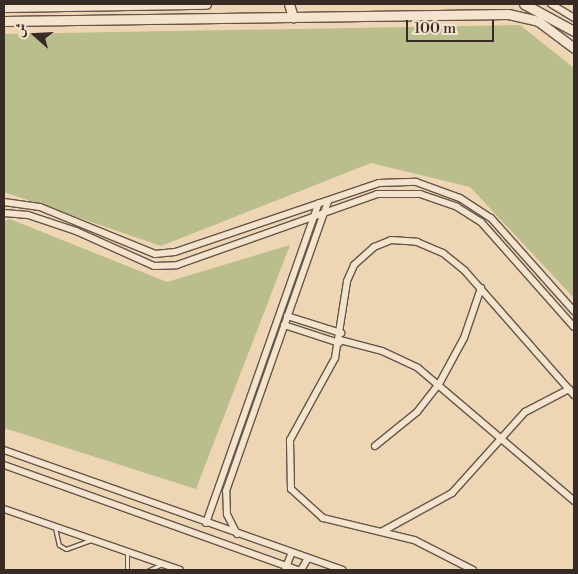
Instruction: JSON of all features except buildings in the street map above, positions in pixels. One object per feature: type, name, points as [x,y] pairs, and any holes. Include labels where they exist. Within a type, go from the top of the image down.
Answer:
[{"type":"street","points":[[4,7],[206,4]]},
{"type":"street","points":[[290,4],[293,16]]},
{"type":"street","points":[[524,4],[574,32]]},
{"type":"street","points":[[551,4],[574,18]]},
{"type":"street","points":[[4,21],[508,14],[538,22],[574,48]]},
{"type":"street","points":[[4,202],[48,210],[155,254],[174,252],[328,201],[401,180],[460,198],[497,223],[574,311]]},
{"type":"street","points":[[4,213],[28,215],[76,231],[154,266],[177,265],[324,213],[394,192],[420,194],[457,207],[487,228],[574,327]]},
{"type":"street","points":[[237,534],[227,514],[226,491],[328,201]]},
{"type":"street","points":[[206,522],[319,204]]},
{"type":"street","points":[[473,570],[414,540],[323,518],[291,489],[288,452],[294,428],[330,372],[340,339],[350,272],[366,252],[383,242],[408,241],[435,248],[481,288],[574,395]]},
{"type":"street","points":[[375,446],[410,419],[439,384],[464,338],[481,288]]},
{"type":"street","points":[[287,316],[340,339]]},
{"type":"street","points":[[284,325],[340,339],[395,356],[439,384],[499,441],[547,474],[574,501]]},
{"type":"street","points":[[383,531],[452,493],[525,412],[569,389]]},
{"type":"street","points":[[4,450],[342,570]]},
{"type":"street","points":[[4,465],[285,568],[300,570],[308,558]]},
{"type":"street","points":[[4,509],[180,570]]},
{"type":"street","points":[[285,568],[292,552]]},
{"type":"lane","points":[[55,527],[59,545],[66,550],[92,539]]},
{"type":"lane","points":[[127,552],[127,570]]},
{"type":"lane","points":[[150,570],[162,564]]},
{"type":"green space","points":[[520,25],[574,68],[574,298],[470,187],[371,163],[161,246],[4,192],[4,34]]},
{"type":"green space","points":[[10,219],[167,282],[290,245],[196,489],[4,428],[4,221]]}]
